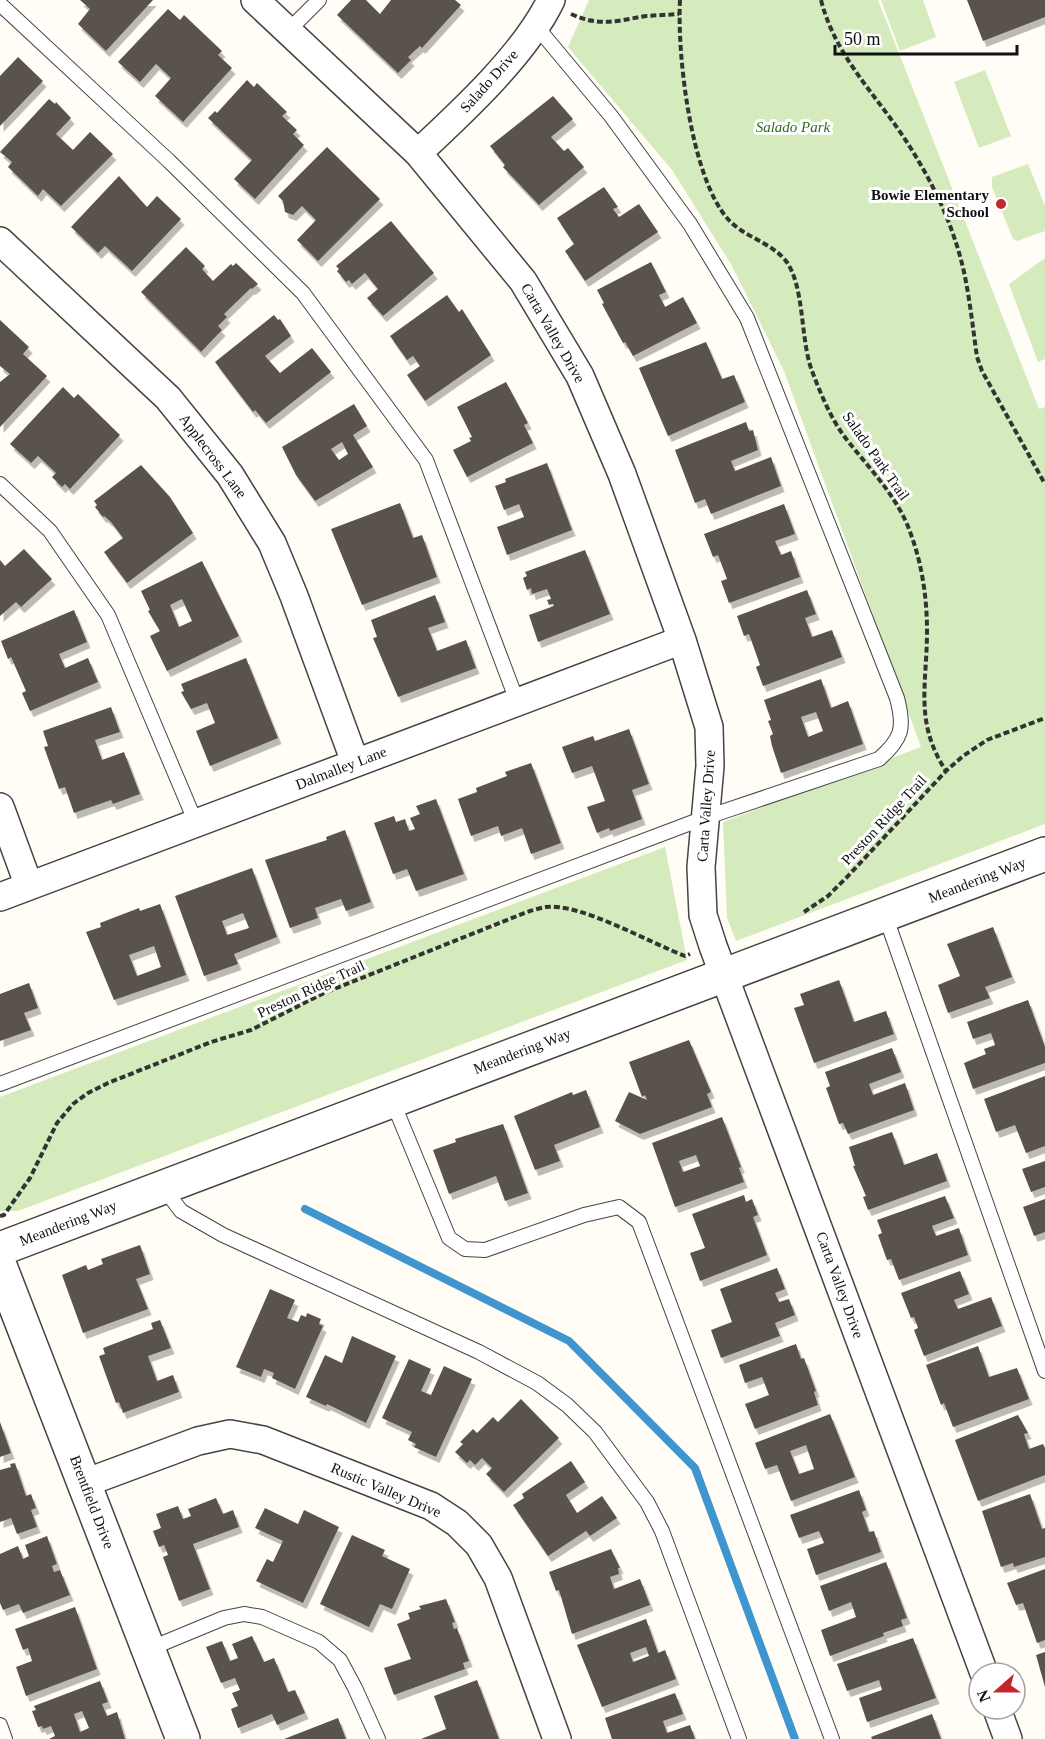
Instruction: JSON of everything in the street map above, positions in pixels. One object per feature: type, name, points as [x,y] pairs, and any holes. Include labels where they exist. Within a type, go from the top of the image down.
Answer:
[{"type":"street","name":"Carta Valley Drive","points":[[255,0],[418,153],[523,281],[580,376],[622,474],[682,640],[709,727],[710,766],[701,867],[703,915],[980,1661]]},
{"type":"street","name":"Salado Drive","points":[[418,153],[460,114],[512,57],[536,26],[561,7]]},
{"type":"street","name":"Applecross Lane","points":[[0,241],[168,398],[230,475],[272,543],[355,762]]},
{"type":"street","name":"Dalmalley Lane","points":[[0,897],[682,640]]},
{"type":"street","points":[[0,807],[29,885]]},
{"type":"street","name":"Meandering Way","points":[[0,1249],[724,975],[885,915],[1043,860]]},
{"type":"street","name":"Brentfield Drive","points":[[0,1266],[183,1739]]},
{"type":"street","name":"Rustic Valley Drive","points":[[85,1483],[198,1441],[230,1434],[263,1440],[431,1506],[457,1523],[479,1545],[498,1578],[557,1739]]},
{"type":"street","points":[[1001,1721],[1008,1739]]},
{"type":"lane","points":[[288,31],[320,0]]},
{"type":"lane","points":[[0,4],[169,161],[303,293],[426,460],[517,701]]},
{"type":"lane","points":[[0,1084],[704,818],[879,759],[892,748],[899,738],[902,718],[897,698],[747,318],[690,224],[611,116],[536,26]]},
{"type":"lane","points":[[0,484],[50,531],[108,615],[196,823]]},
{"type":"lane","points":[[885,915],[1045,1371]]},
{"type":"lane","points":[[392,1100],[449,1238],[465,1250],[485,1250],[584,1215],[619,1207],[639,1222],[831,1739]]},
{"type":"lane","points":[[163,1187],[182,1211],[223,1235],[479,1352],[537,1383],[567,1405],[595,1432],[646,1502],[662,1531],[739,1739]]},
{"type":"lane","points":[[149,1649],[224,1618],[244,1614],[262,1617],[320,1642],[340,1660],[356,1688],[378,1739]]},
{"type":"lane","points":[[0,1725],[5,1739]]},
{"type":"path","name":"Salado Park Trail","points":[[680,0],[682,69],[691,125],[704,175],[715,203],[729,221],[747,235],[774,250],[786,261],[795,278],[804,339],[812,369],[827,405],[843,434],[891,493],[907,524],[918,555],[925,587],[927,631],[924,693],[927,730],[936,755],[946,771]]},
{"type":"path","points":[[821,0],[837,42],[861,81],[910,146],[930,180],[946,215],[964,271],[977,357],[1045,484]]},
{"type":"path","points":[[561,7],[587,21],[603,23],[679,14]]},
{"type":"path","name":"Preston Ridge Trail","points":[[795,916],[806,912],[828,896],[946,771],[963,756],[987,740],[1045,718]]},
{"type":"path","name":"Preston Ridge Trail","points":[[4,1215],[30,1178],[57,1123],[73,1104],[88,1093],[211,1042],[251,1030],[324,993],[527,912],[546,907],[567,908],[594,917],[685,956]]},
{"type":"green space","name":"Salado Park","points":[[589,0],[878,0],[1039,409],[1045,407],[1045,824],[736,941],[727,918],[723,822],[921,747],[784,371],[731,264],[672,170],[568,47]]},
{"type":"green space","points":[[881,0],[923,0],[936,37],[900,51]]},
{"type":"green space","points":[[985,70],[1011,136],[979,148],[954,82]]},
{"type":"green space","points":[[1028,164],[1045,206],[1045,231],[1017,241],[1013,239],[992,187],[992,177]]},
{"type":"green space","points":[[1045,258],[1045,359],[1038,362],[1009,284]]},
{"type":"green space","points":[[665,847],[687,960],[18,1211],[0,1211],[0,1097]]},
{"type":"building","points":[[80,0],[153,0],[106,51],[78,24],[90,9]]},
{"type":"building","points":[[351,0],[366,0],[380,14],[391,0],[455,0],[461,5],[422,48],[420,46],[408,57],[411,60],[398,73],[337,15]]},
{"type":"building","points":[[967,0],[1045,0],[1045,17],[983,41]]},
{"type":"building","points":[[168,9],[180,20],[184,15],[222,51],[218,55],[232,68],[183,122],[155,96],[171,78],[156,64],[140,82],[118,62]]},
{"type":"building","points":[[18,57],[43,81],[0,126],[0,76]]},
{"type":"building","points":[[247,80],[254,87],[257,83],[287,112],[282,116],[297,130],[293,134],[304,145],[255,199],[234,179],[252,160],[208,118],[215,111],[217,113]]},
{"type":"building","points":[[553,96],[573,119],[551,137],[564,151],[568,148],[584,167],[539,205],[503,167],[505,165],[490,146]]},
{"type":"building","points":[[49,99],[55,104],[56,102],[71,118],[56,134],[73,150],[90,132],[113,154],[61,206],[43,189],[38,196],[8,167],[12,162],[0,152]]},
{"type":"building","points":[[327,147],[380,199],[318,261],[297,240],[316,220],[302,206],[293,215],[285,212],[283,201],[278,196]]},
{"type":"building","points":[[119,176],[147,207],[157,196],[181,219],[132,271],[105,246],[98,253],[71,227]]},
{"type":"building","points":[[604,187],[618,207],[613,209],[619,217],[639,204],[658,232],[585,281],[565,251],[574,244],[557,218]]},
{"type":"building","points":[[391,221],[434,273],[383,316],[367,298],[378,289],[365,273],[352,284],[349,280],[346,282],[337,271],[339,269],[336,266]]},
{"type":"building","points":[[186,247],[205,266],[202,269],[213,281],[231,264],[233,266],[236,263],[258,284],[224,314],[227,317],[218,326],[222,330],[201,352],[141,292]]},
{"type":"building","points":[[651,262],[666,292],[659,295],[665,307],[683,297],[697,323],[633,356],[625,342],[623,343],[597,290]]},
{"type":"building","points":[[447,295],[459,312],[462,309],[491,355],[425,401],[407,375],[420,366],[413,356],[407,360],[390,336]]},
{"type":"building","points":[[274,315],[278,320],[280,319],[291,336],[265,356],[280,373],[312,348],[331,372],[266,423],[255,410],[253,412],[215,362]]},
{"type":"building","points":[[0,320],[29,347],[23,354],[47,376],[0,427],[0,382],[10,374],[0,366]]},
{"type":"building","points":[[706,342],[722,379],[734,375],[745,402],[668,436],[639,368]]},
{"type":"building","points":[[506,382],[528,423],[524,425],[533,443],[467,477],[453,450],[471,441],[469,438],[472,437],[457,407]]},
{"type":"building","points":[[63,387],[74,398],[78,394],[120,435],[70,489],[65,484],[62,487],[52,477],[56,473],[38,456],[31,463],[10,444]]},
{"type":"building","points":[[354,404],[367,426],[353,435],[373,467],[315,501],[296,475],[282,447]],"holes":[[[342,442],[348,454],[339,460],[331,449]]]},
{"type":"building","points":[[746,422],[749,431],[753,430],[758,450],[731,461],[735,471],[771,457],[781,486],[711,514],[705,499],[695,503],[675,450]]},
{"type":"building","points":[[547,463],[572,530],[507,555],[497,527],[524,517],[519,504],[504,510],[495,486],[506,482],[505,479]]},
{"type":"building","points":[[141,465],[170,497],[193,533],[127,583],[104,552],[123,538],[111,522],[103,517],[95,507],[97,505],[94,501]]},
{"type":"building","points":[[400,503],[413,538],[422,535],[437,577],[362,605],[331,529]]},
{"type":"building","points":[[784,504],[795,534],[775,541],[781,555],[791,551],[800,577],[729,603],[721,581],[727,579],[718,555],[713,557],[704,534]]},
{"type":"building","points":[[24,549],[52,579],[21,607],[16,602],[0,616],[0,560],[5,566]]},
{"type":"building","points":[[585,550],[610,614],[538,642],[529,615],[554,606],[549,605],[547,600],[551,599],[547,589],[532,594],[531,588],[527,590],[523,578],[527,576],[525,572]]},
{"type":"building","points":[[202,561],[239,636],[167,671],[150,636],[160,631],[148,611],[150,610],[141,591]],"holes":[[[182,599],[192,621],[179,627],[170,605]]]},
{"type":"building","points":[[807,590],[816,614],[805,618],[812,637],[832,630],[842,657],[763,686],[756,667],[760,665],[749,634],[744,636],[737,616]]},
{"type":"building","points":[[435,595],[445,622],[428,628],[437,651],[466,640],[476,668],[398,697],[373,638],[377,637],[371,620]]},
{"type":"building","points":[[74,610],[87,642],[59,654],[65,668],[88,658],[98,682],[30,711],[22,693],[26,691],[1,641]]},
{"type":"building","points":[[246,658],[278,738],[210,766],[196,731],[215,723],[207,703],[191,709],[181,692],[184,691],[181,684]]},
{"type":"building","points":[[821,679],[831,708],[848,701],[863,744],[781,773],[772,746],[770,736],[773,734],[768,721],[771,720],[764,700]],"holes":[[[816,712],[823,731],[808,737],[801,717]]]},
{"type":"building","points":[[111,707],[120,732],[95,740],[102,760],[124,752],[140,794],[113,804],[111,800],[74,813],[65,787],[59,789],[44,747],[48,746],[43,731]]},
{"type":"building","points":[[629,729],[649,784],[632,790],[642,819],[610,831],[609,828],[597,833],[587,807],[605,801],[592,766],[572,773],[562,747],[593,736],[595,741]]},
{"type":"building","points":[[531,763],[561,843],[531,854],[522,828],[501,836],[498,826],[471,836],[458,799],[477,792],[476,788],[507,776],[505,772]]},
{"type":"building","points":[[436,799],[464,874],[416,891],[407,869],[393,874],[374,823],[394,816],[396,822],[405,819],[409,831],[415,829],[410,818],[420,814],[416,806]]},
{"type":"building","points":[[345,830],[371,902],[346,911],[341,899],[315,908],[318,918],[290,928],[265,860],[327,840],[326,837]]},
{"type":"building","points":[[252,868],[277,937],[234,954],[238,964],[204,976],[175,896]],"holes":[[[243,913],[249,928],[227,935],[222,921]]]},
{"type":"building","points":[[160,904],[186,975],[114,1000],[86,932],[101,927],[100,923],[139,908],[140,911]],"holes":[[[154,946],[161,967],[137,976],[129,955]]]},
{"type":"building","points":[[993,927],[1012,977],[985,987],[990,998],[948,1013],[938,985],[960,976],[947,944]]},
{"type":"building","points":[[839,980],[854,1022],[886,1011],[894,1034],[814,1063],[794,1008],[804,1005],[800,994]]},
{"type":"building","points":[[29,983],[38,1008],[24,1013],[31,1030],[0,1041],[0,994]]},
{"type":"building","points":[[1028,1000],[1045,1047],[1045,1063],[973,1089],[964,1063],[986,1054],[984,1049],[995,1045],[991,1033],[973,1039],[967,1022]]},
{"type":"building","points":[[689,1040],[711,1092],[707,1094],[712,1107],[640,1134],[615,1121],[629,1092],[647,1100],[645,1095],[642,1097],[629,1062]]},
{"type":"building","points":[[892,1048],[901,1072],[869,1084],[873,1095],[905,1083],[914,1110],[848,1134],[843,1123],[839,1124],[826,1088],[830,1086],[825,1072]]},
{"type":"building","points":[[1045,1076],[1045,1146],[1026,1153],[1015,1125],[996,1132],[984,1099]]},
{"type":"building","points":[[586,1090],[600,1127],[554,1145],[560,1161],[535,1170],[514,1116],[572,1092],[573,1095]]},
{"type":"building","points":[[722,1117],[741,1167],[739,1168],[744,1182],[675,1207],[652,1143]],"holes":[[[696,1155],[700,1166],[683,1172],[679,1161]]]},
{"type":"building","points":[[503,1124],[528,1193],[505,1201],[496,1176],[449,1194],[433,1150],[456,1142],[455,1139]]},
{"type":"building","points":[[892,1132],[904,1165],[937,1153],[947,1181],[868,1210],[863,1197],[866,1196],[853,1166],[855,1166],[849,1147]]},
{"type":"building","points":[[1045,1161],[1045,1187],[1031,1192],[1022,1169]]},
{"type":"building","points":[[744,1195],[746,1202],[752,1199],[758,1215],[753,1217],[767,1255],[700,1281],[690,1253],[705,1248],[692,1214]]},
{"type":"building","points":[[945,1196],[954,1218],[932,1226],[936,1236],[959,1228],[968,1255],[899,1280],[891,1259],[887,1260],[878,1235],[882,1233],[877,1220]]},
{"type":"building","points":[[1045,1199],[1045,1232],[1034,1236],[1023,1207]]},
{"type":"building","points":[[140,1245],[150,1274],[136,1279],[148,1309],[83,1333],[62,1275],[86,1265],[88,1270],[103,1264],[101,1259]]},
{"type":"building","points":[[777,1268],[785,1289],[775,1293],[779,1302],[789,1299],[795,1315],[775,1323],[780,1336],[721,1358],[711,1330],[732,1322],[720,1289]]},
{"type":"building","points":[[960,1271],[969,1294],[954,1300],[958,1309],[991,1297],[1002,1326],[924,1356],[914,1330],[918,1328],[914,1317],[911,1318],[901,1293]]},
{"type":"building","points":[[270,1289],[295,1300],[287,1318],[298,1322],[301,1315],[306,1317],[307,1313],[321,1319],[319,1324],[323,1326],[295,1389],[272,1378],[274,1373],[264,1369],[261,1377],[236,1367]]},
{"type":"building","points":[[160,1320],[171,1348],[148,1356],[157,1381],[173,1375],[179,1392],[123,1413],[119,1402],[116,1403],[99,1356],[105,1354],[103,1348],[153,1329],[151,1323]]},
{"type":"building","points":[[352,1336],[396,1356],[366,1423],[327,1404],[326,1406],[306,1397],[325,1355],[342,1363]]},
{"type":"building","points":[[796,1344],[801,1359],[804,1358],[816,1391],[814,1392],[818,1405],[755,1429],[745,1404],[769,1395],[762,1377],[745,1383],[739,1365]]},
{"type":"building","points":[[978,1346],[989,1377],[1017,1368],[1029,1399],[953,1427],[944,1403],[941,1405],[926,1365]]},
{"type":"building","points":[[409,1359],[431,1369],[421,1391],[431,1395],[444,1366],[472,1379],[436,1457],[414,1447],[416,1444],[408,1440],[412,1432],[382,1418]]},
{"type":"building","points":[[521,1399],[559,1438],[504,1492],[486,1474],[492,1468],[482,1458],[475,1465],[470,1460],[467,1463],[455,1452],[463,1444],[460,1442],[473,1429],[477,1433],[493,1417],[498,1422]]},
{"type":"building","points":[[830,1414],[855,1477],[791,1501],[777,1465],[765,1469],[755,1443]],"holes":[[[806,1445],[814,1469],[799,1474],[790,1451]]]},
{"type":"building","points":[[1018,1415],[1028,1433],[1024,1434],[1029,1449],[1043,1444],[1045,1448],[1045,1475],[978,1501],[955,1440]]},
{"type":"building","points":[[0,1422],[11,1453],[0,1457]]},
{"type":"building","points":[[571,1461],[585,1482],[566,1495],[577,1513],[602,1496],[617,1518],[590,1536],[586,1531],[548,1556],[513,1505],[524,1498],[522,1494]]},
{"type":"building","points":[[15,1463],[26,1496],[31,1494],[36,1508],[31,1510],[37,1527],[17,1534],[11,1518],[0,1522],[0,1470],[11,1467],[10,1464]]},
{"type":"building","points":[[859,1490],[866,1510],[862,1512],[869,1532],[874,1531],[881,1552],[816,1575],[807,1549],[824,1543],[819,1531],[799,1538],[790,1515]]},
{"type":"building","points":[[1030,1494],[1042,1529],[1045,1528],[1045,1557],[1014,1567],[1013,1563],[1001,1567],[982,1511]]},
{"type":"building","points":[[216,1498],[223,1514],[233,1510],[239,1527],[193,1544],[210,1589],[179,1601],[163,1557],[168,1555],[164,1545],[159,1547],[153,1531],[161,1528],[156,1514],[178,1506],[183,1519],[191,1516],[188,1509]]},
{"type":"building","points":[[265,1508],[298,1524],[304,1510],[339,1527],[303,1603],[256,1581],[267,1559],[273,1562],[283,1541],[255,1528]]},
{"type":"building","points":[[352,1535],[385,1550],[382,1556],[410,1569],[392,1609],[380,1604],[369,1627],[320,1604]]},
{"type":"building","points":[[47,1536],[57,1564],[52,1566],[54,1572],[60,1570],[70,1595],[23,1613],[19,1604],[3,1610],[0,1603],[0,1554],[18,1546],[23,1559],[29,1556],[25,1545]]},
{"type":"building","points":[[611,1549],[620,1568],[618,1568],[619,1574],[610,1577],[614,1589],[640,1579],[650,1605],[572,1634],[559,1590],[556,1591],[549,1572]]},
{"type":"building","points":[[886,1562],[907,1618],[901,1620],[903,1626],[883,1633],[884,1636],[830,1656],[821,1630],[856,1617],[851,1602],[829,1611],[820,1586]]},
{"type":"building","points":[[1045,1569],[1045,1640],[1037,1643],[1023,1603],[1016,1605],[1007,1583]]},
{"type":"building","points":[[446,1599],[455,1622],[452,1623],[454,1629],[457,1628],[469,1661],[463,1663],[465,1669],[394,1695],[384,1668],[411,1659],[397,1624],[410,1619],[408,1613],[421,1609],[419,1606]]},
{"type":"building","points":[[75,1607],[97,1669],[26,1696],[16,1667],[32,1661],[28,1648],[23,1650],[15,1629]]},
{"type":"building","points":[[646,1619],[658,1653],[665,1650],[676,1679],[602,1707],[577,1645]],"holes":[[[646,1647],[649,1656],[633,1662],[630,1653]]]},
{"type":"building","points":[[252,1636],[264,1662],[274,1658],[288,1692],[295,1690],[305,1713],[277,1725],[272,1714],[238,1728],[231,1709],[238,1706],[232,1693],[240,1690],[235,1678],[221,1683],[206,1647],[222,1641],[230,1661],[238,1658],[232,1644]]},
{"type":"building","points":[[913,1638],[936,1698],[867,1722],[859,1698],[882,1690],[879,1680],[847,1691],[837,1664]]},
{"type":"building","points":[[1045,1652],[1045,1687],[1036,1655]]},
{"type":"building","points":[[477,1680],[499,1739],[421,1739],[446,1729],[434,1696]]},
{"type":"building","points":[[100,1681],[108,1702],[102,1704],[107,1716],[117,1712],[125,1739],[49,1739],[55,1736],[51,1726],[43,1729],[42,1726],[38,1727],[32,1711],[36,1710],[34,1706]],"holes":[[[82,1711],[89,1728],[80,1732],[74,1714]]]},
{"type":"building","points":[[675,1693],[683,1714],[663,1721],[667,1733],[690,1725],[695,1739],[612,1739],[605,1718]]},
{"type":"building","points":[[932,1714],[941,1739],[872,1739],[871,1737]]},
{"type":"building","points":[[338,1718],[346,1739],[284,1739]]},
{"type":"waterway","points":[[305,1209],[569,1341],[695,1468],[795,1739]]},
{"type":"place","name":"Bowie Elementary School","points":[[1001,204]]}]
